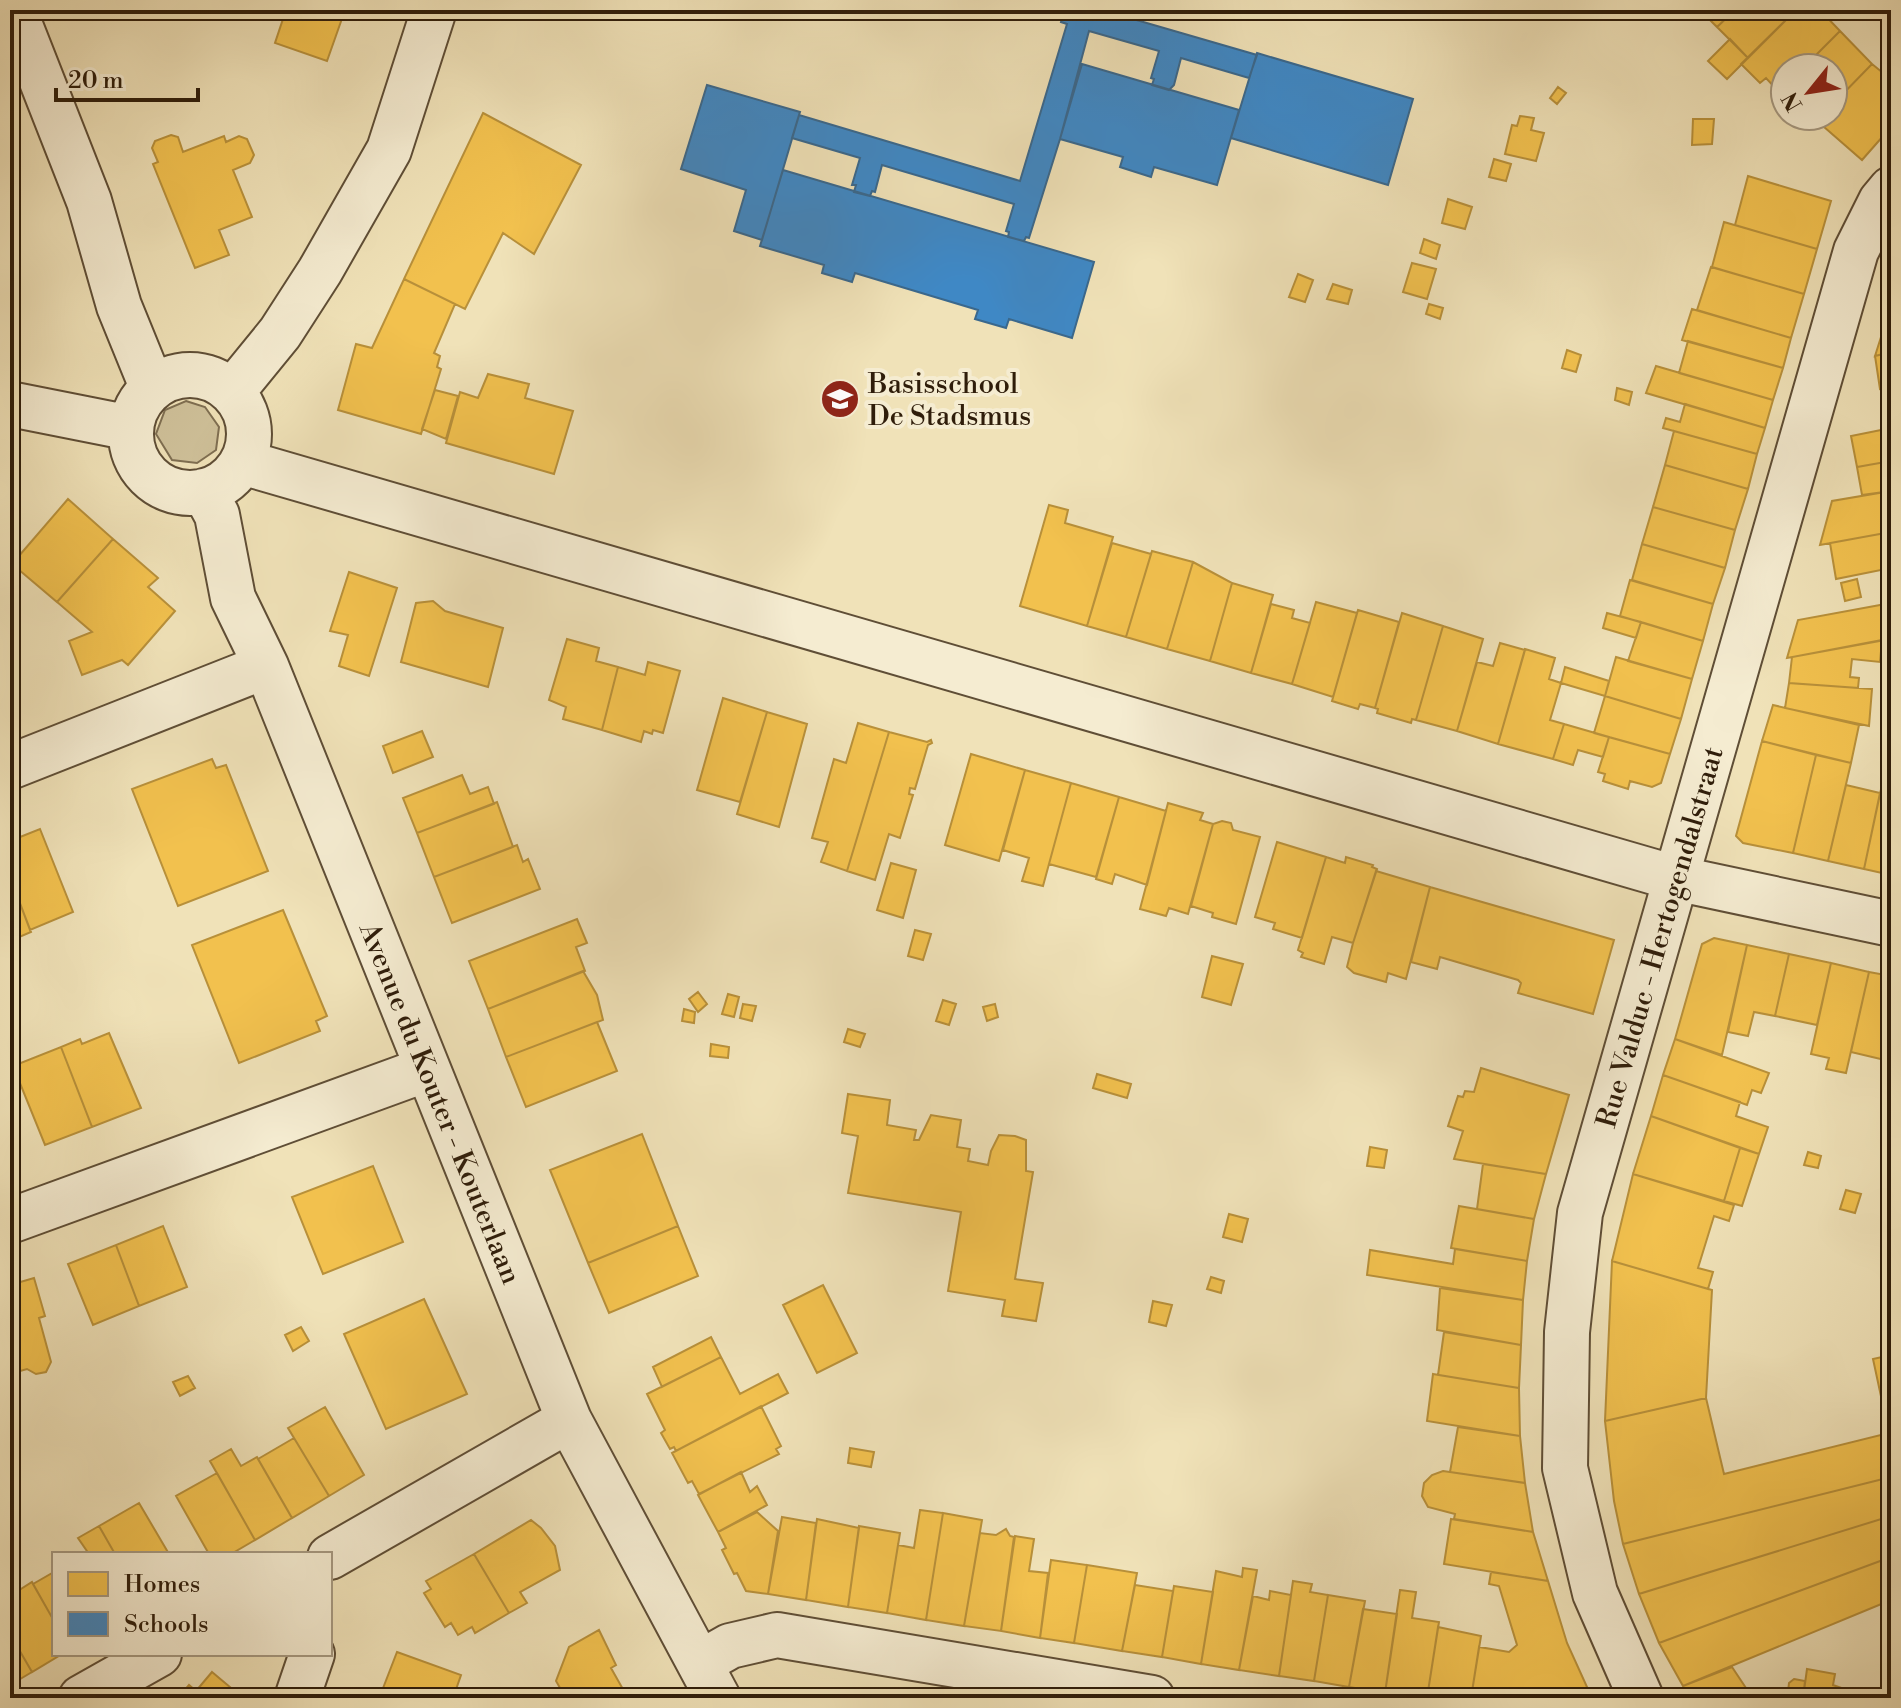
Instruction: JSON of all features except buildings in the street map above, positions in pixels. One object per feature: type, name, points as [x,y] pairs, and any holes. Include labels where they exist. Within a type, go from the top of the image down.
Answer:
[{"type":"street","points":[[14,10],[89,201],[119,306],[152,387]]},
{"type":"street","points":[[232,392],[280,333],[312,284],[389,150],[434,10]]},
{"type":"street","name":"Rue Valduc - Hertogendalstraat","points":[[1641,1698],[1595,1593],[1565,1468],[1567,1332],[1580,1213],[1856,251],[1881,201],[1891,189]]},
{"type":"street","points":[[193,374],[215,379],[232,392],[243,408],[249,426],[248,445],[242,462],[232,476],[204,491],[185,493],[167,488],[151,478],[139,464],[131,446],[131,428],[134,412],[152,387],[172,377],[193,374]]},
{"type":"street","points":[[10,404],[131,428]]},
{"type":"street","points":[[242,462],[1675,878],[1891,924]]},
{"type":"street","name":"Avenue du Kouter - Kouterlaan","points":[[204,491],[217,515],[233,598],[266,666],[569,1420],[709,1680]]},
{"type":"street","points":[[10,767],[266,666]]},
{"type":"street","points":[[10,1221],[427,1069]]},
{"type":"street","points":[[332,1556],[569,1420]]},
{"type":"street","points":[[709,1680],[730,1646],[777,1635],[1152,1698]]},
{"type":"street","points":[[81,1698],[155,1656]]},
{"type":"street","points":[[297,1698],[311,1656]]},
{"type":"shaded area","points":[[186,401],[205,407],[219,427],[216,450],[197,463],[172,460],[156,434],[165,410]]},
{"type":"place","name":"Basisschool De Stadsmus","points":[[840,399]]}]
